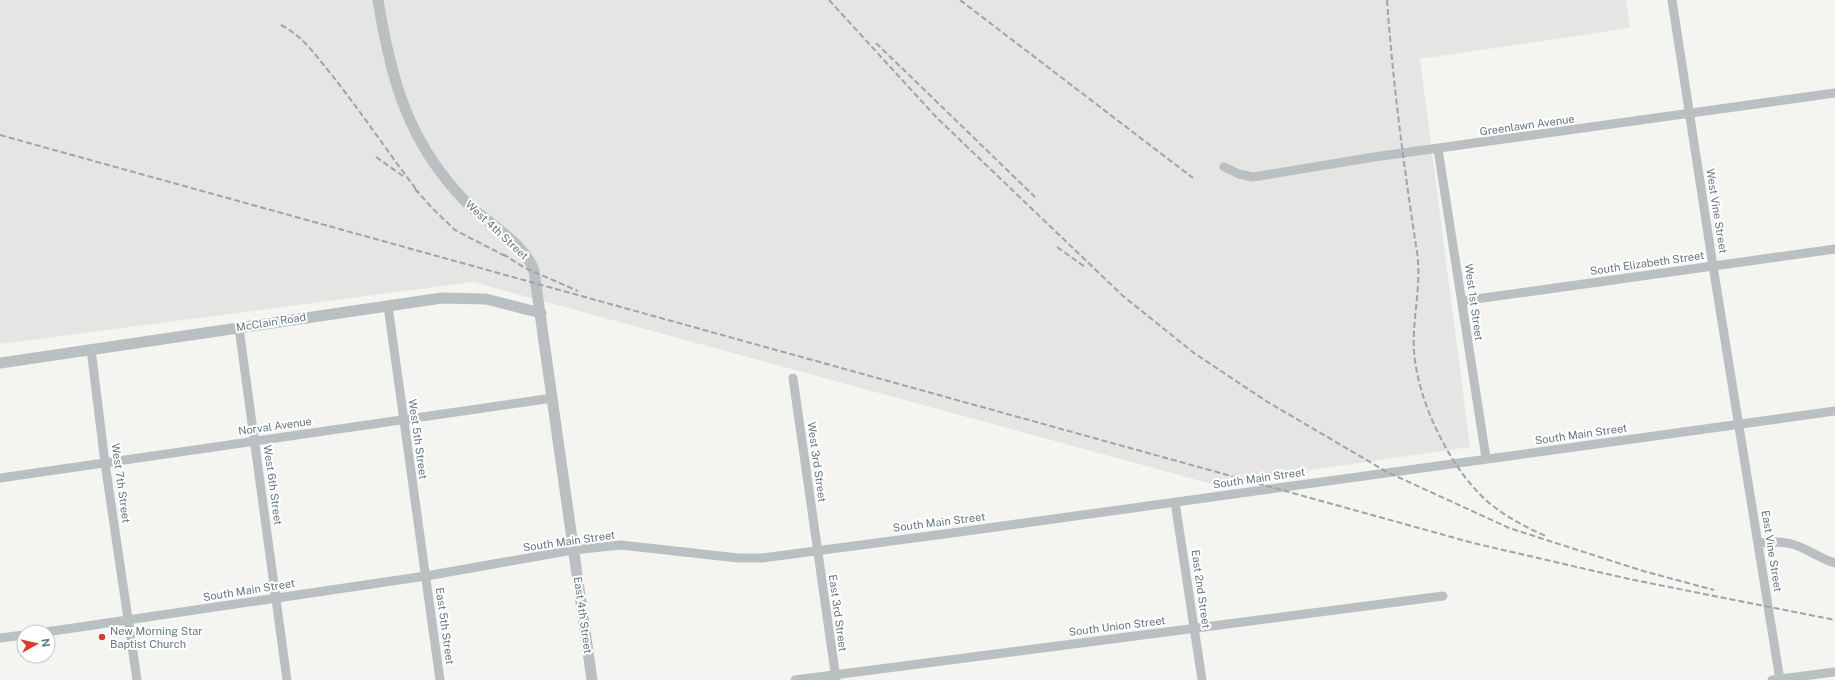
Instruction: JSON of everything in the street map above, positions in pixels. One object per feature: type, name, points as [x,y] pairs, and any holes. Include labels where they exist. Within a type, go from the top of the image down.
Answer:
[{"type":"street","name":"West 4th Street","points":[[378,0],[390,63],[402,104],[420,140],[437,167],[466,202],[526,254],[534,271],[573,550]]},
{"type":"street","name":"West Vine Street","points":[[1672,0],[1713,266],[1740,425]]},
{"type":"street","name":"Greenlawn Avenue","points":[[1224,168],[1239,174],[1253,177],[1374,157],[1835,93]]},
{"type":"street","name":"West 1st Street","points":[[1438,149],[1486,458]]},
{"type":"street","name":"South Elizabeth Street","points":[[1462,301],[1835,249]]},
{"type":"street","name":"McClain Road","points":[[0,363],[442,298],[474,298],[503,302],[541,313]]},
{"type":"street","name":"West 5th Street","points":[[388,306],[402,419],[426,576]]},
{"type":"street","name":"West 6th Street","points":[[239,328],[287,680]]},
{"type":"street","name":"West 7th Street","points":[[91,349],[105,463],[137,680]]},
{"type":"street","name":"West 3rd Street","points":[[793,378],[817,550]]},
{"type":"street","name":"Norval Avenue","points":[[0,478],[552,398]]},
{"type":"street","name":"South Main Street","points":[[56,631],[426,576],[573,550],[621,545],[738,558],[762,558],[1835,411]]},
{"type":"street","name":"East Vine Street","points":[[1740,425],[1777,680]]},
{"type":"street","name":"East 2nd Street","points":[[1175,502],[1202,680]]},
{"type":"street","points":[[1758,543],[1778,542],[1793,544],[1828,561],[1835,562]]},
{"type":"street","name":"East 4th Street","points":[[573,550],[592,680]]},
{"type":"street","name":"East 3rd Street","points":[[817,550],[835,677]]},
{"type":"street","name":"East 5th Street","points":[[426,576],[440,680]]},
{"type":"street","name":"South Union Street","points":[[795,680],[835,677],[1443,596]]},
{"type":"street","points":[[0,638],[16,636]]},
{"type":"street","points":[[1777,680],[1835,672]]},
{"type":"shaded area","points":[[0,0],[1626,0],[1630,28],[1420,59],[1470,447],[1212,484],[473,282],[0,344]]},
{"type":"railway","points":[[829,0],[936,117],[1123,296],[1194,353],[1266,401],[1387,472],[1509,528],[1643,571],[1714,590]]},
{"type":"railway","points":[[960,0],[1193,178]]},
{"type":"railway","points":[[1387,0],[1399,126],[1417,252],[1418,289],[1414,326],[1414,351],[1422,392],[1430,414],[1451,457],[1478,493],[1506,515],[1546,536]]},
{"type":"railway","points":[[281,25],[296,35],[314,53],[354,104],[419,193]]},
{"type":"railway","points":[[876,43],[1035,197]]},
{"type":"railway","points":[[0,135],[1473,543],[1629,579],[1835,620]]},
{"type":"railway","points":[[376,157],[403,176]]},
{"type":"railway","points":[[415,189],[455,230],[507,257]]},
{"type":"railway","points":[[1057,247],[1085,267]]},
{"type":"railway","points":[[503,254],[525,268],[578,291]]},
{"type":"place","name":"New Morning Star Baptist Church","points":[[102,637]]}]
